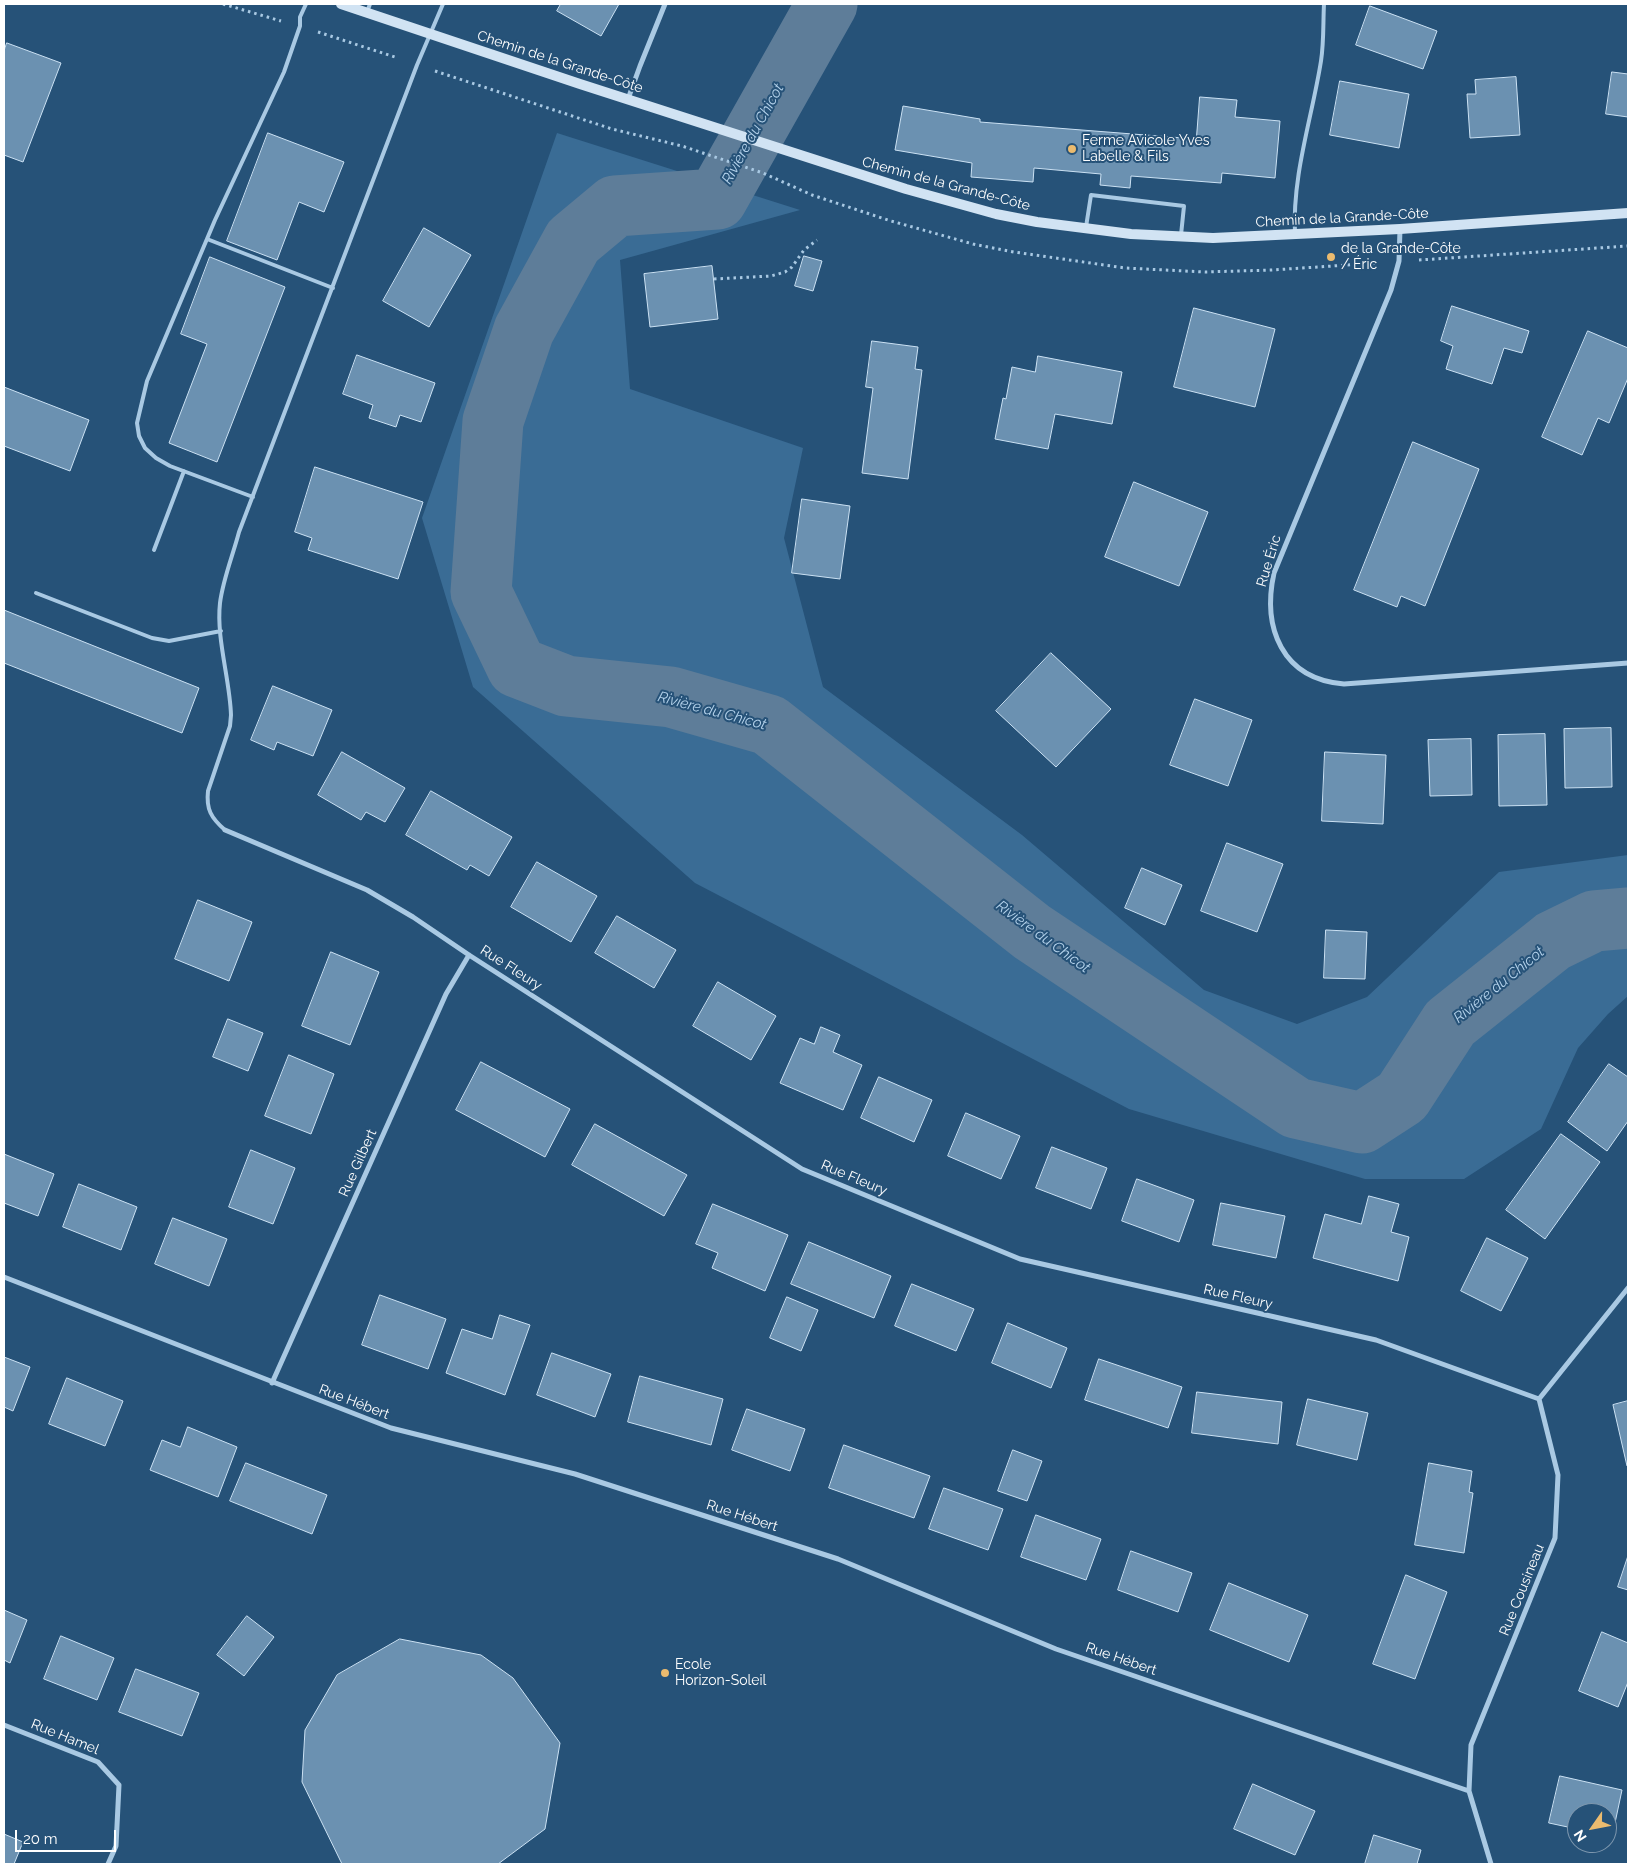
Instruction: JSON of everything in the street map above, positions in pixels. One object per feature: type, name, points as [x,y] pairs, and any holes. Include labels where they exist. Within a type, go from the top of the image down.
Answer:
[{"type":"main road","name":"Chemin de la Grande-Côte","points":[[341,4],[369,8],[430,33],[906,189],[996,214],[1037,222],[1086,229],[1212,238],[1400,229],[1628,213]]},
{"type":"street","points":[[628,99],[665,4]]},
{"type":"street","name":"Rue Éric","points":[[1400,229],[1398,261],[1391,290],[1274,573],[1270,591],[1270,609],[1276,638],[1283,651],[1302,671],[1311,677],[1330,683],[1344,684],[1628,663]]},
{"type":"street","name":"Rue Fleury","points":[[225,830],[367,890],[414,917],[469,955],[811,1173],[1020,1259],[1376,1340],[1539,1399]]},
{"type":"street","name":"Rue Gilbert","points":[[272,1383],[446,994],[469,955]]},
{"type":"street","name":"Rue Hébert","points":[[4,1277],[391,1428],[575,1474],[838,1559],[1056,1649],[1469,1791]]},
{"type":"street","points":[[1539,1399],[1628,1288]]},
{"type":"street","name":"Rue Cousineau","points":[[1491,1864],[1469,1791],[1471,1745],[1555,1538],[1558,1474],[1539,1399]]},
{"type":"street","name":"Rue Hamel","points":[[4,1725],[98,1762],[118,1785],[116,1846],[108,1864]]},
{"type":"lane","points":[[252,497],[184,471],[156,458],[146,448],[139,436],[137,423],[146,381],[207,239],[284,72],[300,26],[300,17],[306,4]]},
{"type":"lane","points":[[225,830],[213,820],[208,812],[206,801],[210,783],[230,726],[231,715],[221,631],[220,604],[224,585],[239,532],[252,497],[430,33],[443,4]]},
{"type":"lane","points":[[1295,234],[1295,197],[1321,60],[1324,4]]},
{"type":"lane","points":[[1086,229],[1090,195],[1184,206],[1180,237]]},
{"type":"lane","points":[[207,239],[333,288]]},
{"type":"lane","points":[[154,550],[184,471]]},
{"type":"lane","points":[[36,593],[152,638],[169,641],[221,631]]},
{"type":"path","points":[[224,4],[288,23]]},
{"type":"path","points":[[312,30],[404,61]]},
{"type":"path","points":[[436,72],[612,129],[682,146],[763,173],[812,195],[891,221],[973,244],[1048,258],[1125,268],[1205,272],[1348,265]]},
{"type":"path","points":[[714,278],[771,276],[785,272],[792,268],[804,250],[817,240]]},
{"type":"path","points":[[1436,259],[1628,246]]},
{"type":"shaded area","points":[[557,133],[800,210],[620,260],[630,389],[803,448],[784,538],[823,687],[1022,835],[1204,990],[1297,1024],[1367,997],[1499,872],[1628,855],[1628,996],[1608,1014],[1578,1048],[1541,1129],[1464,1179],[1365,1179],[1129,1109],[695,883],[473,687],[422,518]]},
{"type":"building","points":[[561,4],[619,4],[601,36],[557,11]]},
{"type":"building","points":[[1370,6],[1437,31],[1423,69],[1356,45]]},
{"type":"building","points":[[7,43],[61,63],[23,162],[4,155],[4,51]]},
{"type":"building","points":[[1612,72],[1628,74],[1628,117],[1606,114]]},
{"type":"building","points":[[1516,77],[1520,135],[1470,138],[1467,94],[1476,94],[1475,80]]},
{"type":"building","points":[[1340,81],[1409,94],[1399,148],[1330,135]]},
{"type":"building","points":[[1200,97],[1237,100],[1235,117],[1280,121],[1275,178],[1222,173],[1221,183],[1131,176],[1130,188],[1100,185],[1101,174],[1034,168],[1033,182],[971,177],[972,163],[895,150],[903,106],[980,119],[980,122],[1196,139]]},
{"type":"building","points":[[268,133],[344,162],[324,212],[299,202],[277,260],[227,241]]},
{"type":"building","points":[[424,228],[471,255],[429,327],[383,301]]},
{"type":"building","points":[[804,256],[822,261],[813,291],[795,286]]},
{"type":"building","points":[[210,257],[285,287],[217,462],[169,443],[207,344],[181,334]]},
{"type":"building","points":[[712,266],[718,319],[650,327],[644,274]]},
{"type":"building","points":[[1452,306],[1529,331],[1522,353],[1504,348],[1492,384],[1446,369],[1453,346],[1441,341]]},
{"type":"building","points":[[1194,308],[1275,329],[1255,407],[1174,387]]},
{"type":"building","points":[[1588,331],[1628,348],[1628,378],[1609,423],[1598,418],[1582,455],[1542,437]]},
{"type":"building","points":[[872,341],[918,347],[915,369],[922,370],[908,479],[862,473],[873,388],[866,387]]},
{"type":"building","points":[[357,355],[435,383],[421,422],[400,415],[396,427],[369,418],[373,405],[343,394]]},
{"type":"building","points":[[1038,356],[1122,372],[1112,424],[1055,414],[1048,449],[995,439],[1003,398],[1006,399],[1012,367],[1035,372]]},
{"type":"building","points":[[4,387],[89,420],[70,471],[4,446]]},
{"type":"building","points":[[1413,442],[1479,469],[1425,606],[1401,596],[1397,607],[1354,590]]},
{"type":"building","points":[[315,467],[423,502],[398,579],[308,550],[312,538],[295,532]]},
{"type":"building","points":[[1134,482],[1208,512],[1179,586],[1105,557]]},
{"type":"building","points":[[802,499],[850,506],[840,579],[792,573]]},
{"type":"building","points":[[4,610],[199,688],[182,733],[4,663]]},
{"type":"building","points":[[1051,653],[1111,709],[1056,767],[996,711]]},
{"type":"building","points":[[273,686],[332,710],[313,756],[277,742],[274,750],[251,740]]},
{"type":"building","points":[[1195,699],[1252,720],[1228,786],[1170,765]]},
{"type":"building","points":[[1611,728],[1612,787],[1565,788],[1564,729]]},
{"type":"building","points":[[1545,734],[1547,805],[1499,806],[1498,735]]},
{"type":"building","points":[[1471,739],[1472,795],[1430,796],[1428,740]]},
{"type":"building","points":[[342,752],[405,788],[385,822],[366,812],[361,820],[318,795]]},
{"type":"building","points":[[1325,752],[1386,755],[1383,824],[1322,821]]},
{"type":"building","points":[[431,791],[512,837],[489,876],[470,865],[467,870],[406,835]]},
{"type":"building","points":[[1227,843],[1283,864],[1257,932],[1201,911]]},
{"type":"building","points":[[537,862],[597,896],[571,942],[511,907]]},
{"type":"building","points":[[1142,868],[1182,885],[1165,925],[1125,908]]},
{"type":"building","points":[[198,900],[252,922],[229,981],[175,959]]},
{"type":"building","points":[[617,916],[676,950],[654,988],[595,953]]},
{"type":"building","points":[[1326,930],[1367,932],[1365,979],[1324,978]]},
{"type":"building","points":[[331,952],[379,972],[350,1045],[302,1026]]},
{"type":"building","points":[[718,982],[776,1016],[751,1060],[693,1026]]},
{"type":"building","points":[[228,1019],[263,1033],[248,1071],[213,1057]]},
{"type":"building","points":[[821,1027],[840,1035],[833,1052],[862,1065],[843,1110],[780,1083],[800,1038],[814,1044]]},
{"type":"building","points":[[289,1055],[334,1074],[311,1134],[265,1116]]},
{"type":"building","points":[[481,1062],[570,1109],[545,1157],[456,1110]]},
{"type":"building","points":[[1609,1064],[1628,1077],[1628,1121],[1607,1151],[1568,1122]]},
{"type":"building","points":[[879,1077],[932,1100],[914,1142],[861,1118]]},
{"type":"building","points":[[966,1113],[1020,1136],[1001,1179],[948,1156]]},
{"type":"building","points":[[595,1124],[687,1175],[664,1216],[572,1165]]},
{"type":"building","points":[[1561,1134],[1600,1162],[1545,1239],[1506,1210]]},
{"type":"building","points":[[1052,1147],[1107,1168],[1091,1209],[1036,1188]]},
{"type":"building","points":[[251,1150],[295,1168],[273,1224],[229,1207]]},
{"type":"building","points":[[4,1154],[54,1174],[38,1216],[4,1203]]},
{"type":"building","points":[[1137,1179],[1194,1200],[1179,1242],[1122,1221]]},
{"type":"building","points":[[79,1184],[137,1207],[121,1250],[63,1227]]},
{"type":"building","points":[[1369,1196],[1399,1204],[1391,1232],[1409,1237],[1398,1281],[1313,1258],[1325,1214],[1361,1224]]},
{"type":"building","points":[[1221,1203],[1285,1216],[1276,1258],[1213,1245]]},
{"type":"building","points":[[713,1204],[788,1235],[765,1291],[712,1268],[718,1253],[696,1244]]},
{"type":"building","points":[[173,1218],[227,1239],[209,1286],[155,1264]]},
{"type":"building","points":[[1487,1238],[1528,1258],[1501,1311],[1461,1291]]},
{"type":"building","points":[[809,1242],[891,1276],[874,1318],[791,1284]]},
{"type":"building","points":[[912,1284],[974,1309],[956,1351],[895,1326]]},
{"type":"building","points":[[380,1295],[446,1319],[428,1369],[362,1345]]},
{"type":"building","points":[[787,1297],[818,1310],[801,1351],[770,1338]]},
{"type":"building","points":[[500,1315],[530,1325],[505,1395],[446,1373],[462,1329],[492,1339]]},
{"type":"building","points":[[1008,1323],[1067,1348],[1051,1388],[992,1363]]},
{"type":"building","points":[[552,1353],[611,1374],[595,1417],[537,1395]]},
{"type":"building","points":[[4,1357],[30,1367],[13,1411],[4,1407]]},
{"type":"building","points":[[1099,1359],[1182,1387],[1168,1428],[1085,1400]]},
{"type":"building","points":[[640,1376],[723,1399],[711,1445],[628,1422]]},
{"type":"building","points":[[67,1378],[123,1401],[105,1446],[49,1424]]},
{"type":"building","points":[[1197,1392],[1282,1402],[1278,1444],[1192,1433]]},
{"type":"building","points":[[1308,1399],[1368,1413],[1357,1460],[1297,1445]]},
{"type":"building","points":[[1628,1401],[1628,1466],[1627,1466],[1613,1405]]},
{"type":"building","points":[[747,1409],[805,1429],[790,1471],[732,1450]]},
{"type":"building","points":[[188,1427],[237,1447],[218,1497],[150,1470],[162,1440],[180,1447]]},
{"type":"building","points":[[844,1445],[930,1476],[914,1518],[829,1488]]},
{"type":"building","points":[[1013,1450],[1042,1461],[1027,1501],[998,1491]]},
{"type":"building","points":[[246,1463],[327,1495],[312,1534],[230,1501]]},
{"type":"building","points":[[1429,1463],[1472,1471],[1469,1492],[1473,1493],[1464,1553],[1415,1545]]},
{"type":"building","points":[[944,1488],[1003,1509],[988,1550],[929,1529]]},
{"type":"building","points":[[1036,1515],[1101,1539],[1086,1580],[1021,1557]]},
{"type":"building","points":[[1131,1551],[1192,1573],[1178,1612],[1118,1590]]},
{"type":"building","points":[[1628,1556],[1628,1590],[1618,1587]]},
{"type":"building","points":[[1406,1575],[1447,1592],[1415,1679],[1373,1664]]},
{"type":"building","points":[[1229,1583],[1308,1615],[1289,1662],[1210,1630]]},
{"type":"building","points":[[4,1610],[27,1620],[10,1663],[4,1660]]},
{"type":"building","points":[[247,1616],[274,1637],[244,1676],[217,1655]]},
{"type":"building","points":[[1602,1632],[1628,1643],[1628,1682],[1618,1707],[1579,1691]]},
{"type":"building","points":[[61,1636],[114,1658],[97,1700],[44,1679]]},
{"type":"building","points":[[400,1639],[481,1655],[513,1678],[560,1743],[545,1829],[498,1864],[342,1864],[302,1782],[305,1730],[337,1675]]},
{"type":"building","points":[[136,1669],[199,1693],[182,1736],[119,1712]]},
{"type":"building","points":[[1560,1776],[1622,1790],[1617,1814],[1617,1803],[1567,1803],[1567,1827],[1549,1823]]},
{"type":"building","points":[[1253,1784],[1315,1811],[1295,1855],[1234,1829]]},
{"type":"building","points":[[4,1834],[23,1842],[14,1864],[4,1864]]},
{"type":"building","points":[[1374,1835],[1421,1850],[1417,1864],[1365,1864]]},
{"type":"waterway","name":"Rivière du Chicot","points":[[827,4],[717,199],[615,206],[573,241],[524,330],[493,421],[481,592],[517,667],[566,686],[671,697],[769,725],[1032,932],[1296,1108],[1362,1123],[1402,1097],[1450,1023],[1553,941],[1594,921],[1628,918]]},
{"type":"place","name":"Ferme Avicole Yves Labelle & Fils","points":[[1072,149]]},
{"type":"place","name":"de la Grande-Côte / Éric","points":[[1331,257]]},
{"type":"place","name":"Ecole Horizon-Soleil","points":[[665,1673]]}]
